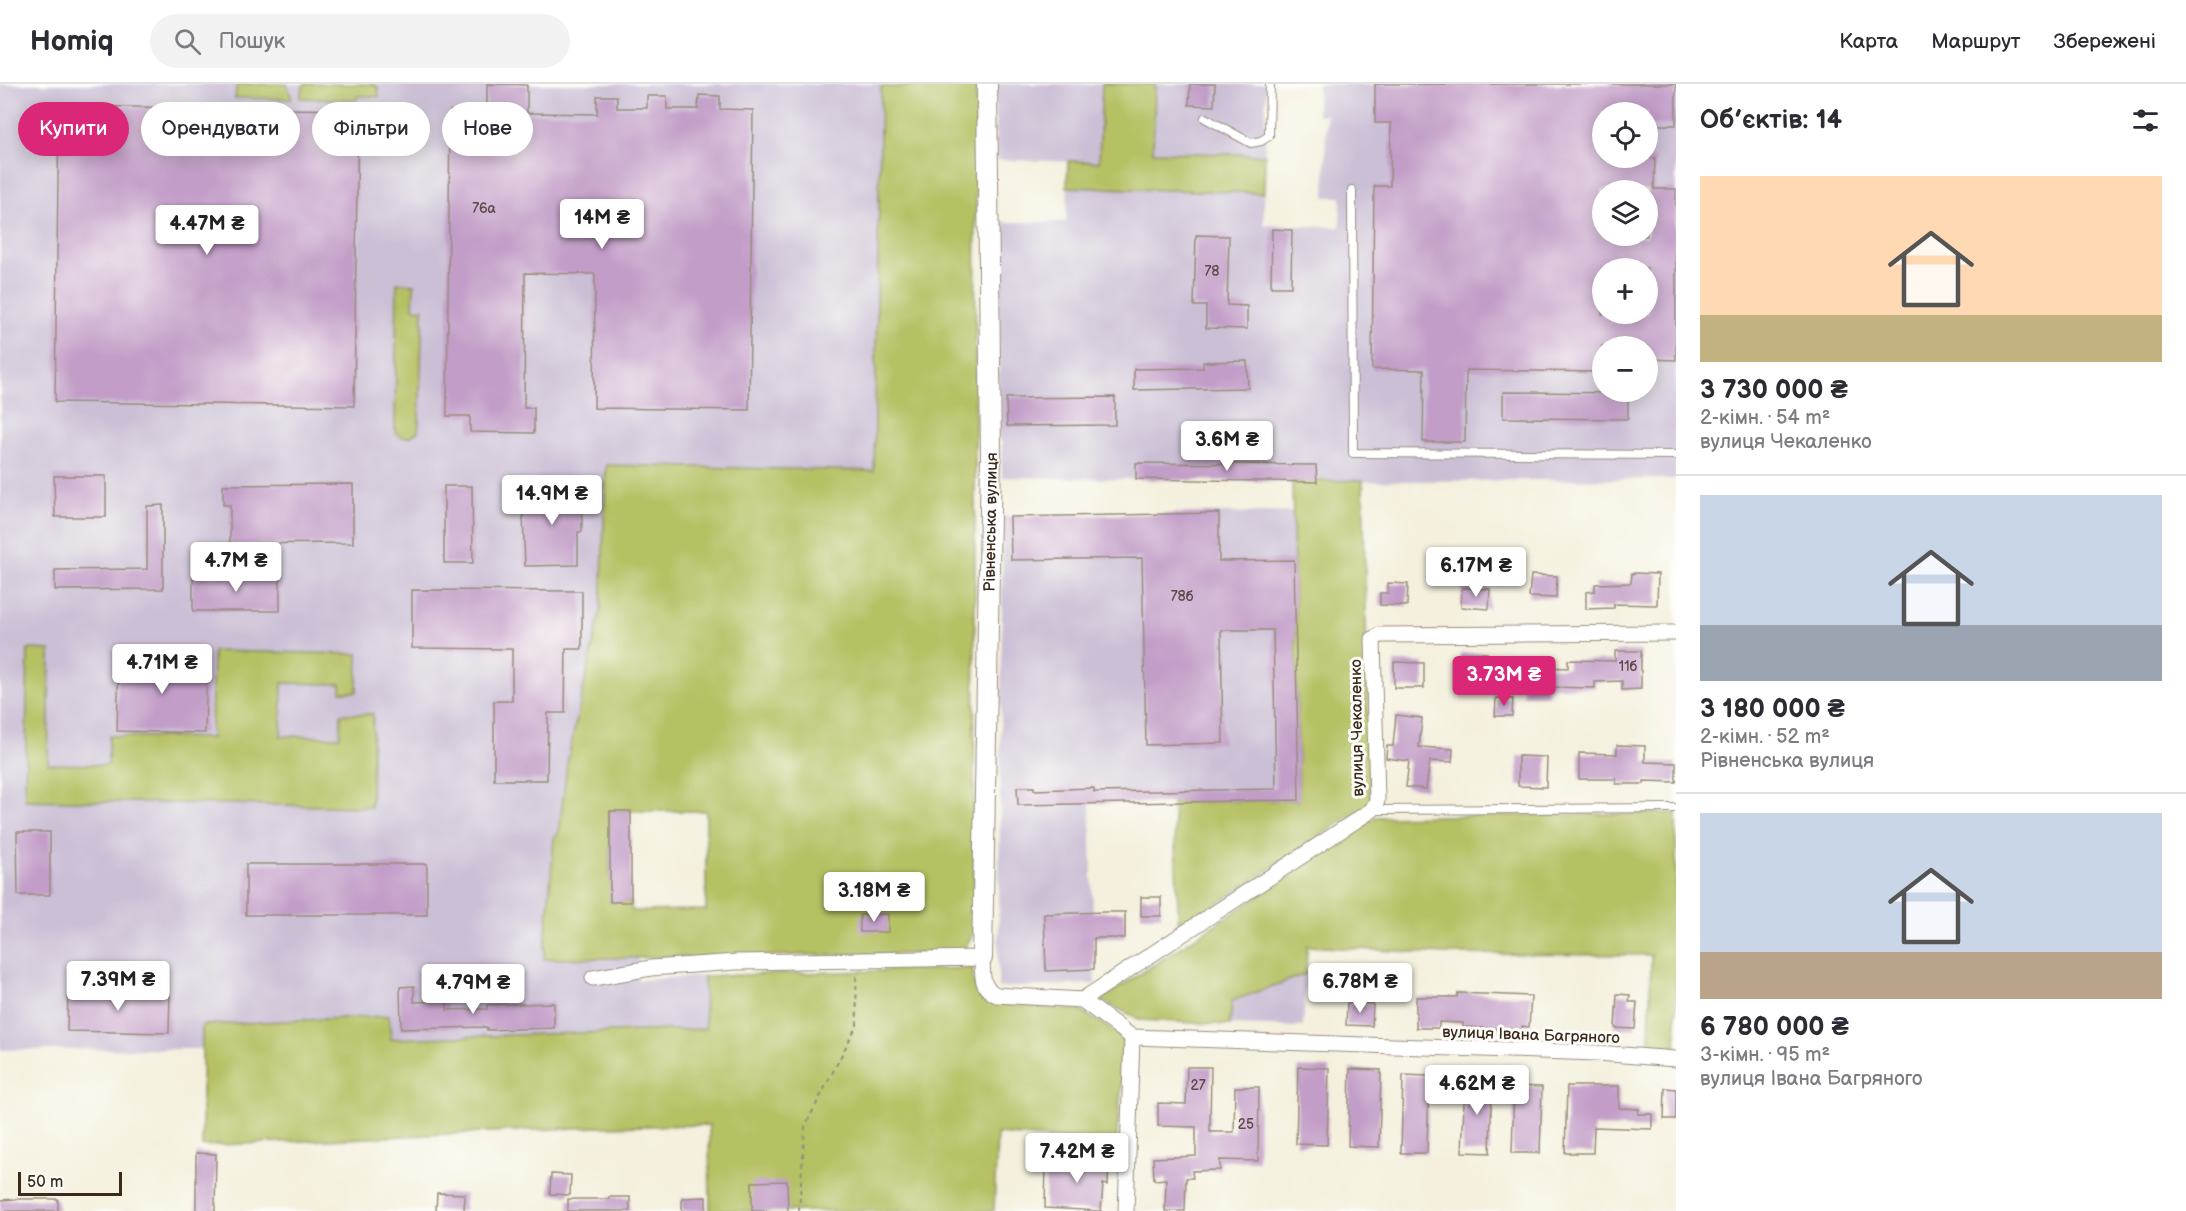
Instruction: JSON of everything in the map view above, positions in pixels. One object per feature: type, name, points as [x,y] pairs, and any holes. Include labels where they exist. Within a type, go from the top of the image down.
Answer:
[{"type":"street","name":"Рівненська вулиця","points":[[982,958],[991,457],[987,84]]},
{"type":"street","name":"вулиця Чекаленко","points":[[1082,1000],[1372,810],[1377,801],[1373,639],[1380,635],[1676,633]]},
{"type":"street","points":[[593,978],[651,968],[736,962],[982,958],[983,983],[988,991],[997,995],[1082,1000],[1132,1037],[1126,1211]]},
{"type":"street","name":"вулиця Івана Багряного","points":[[1132,1037],[1597,1053],[1676,1059]]},
{"type":"lane","points":[[1205,118],[1251,143],[1261,141],[1269,136],[1270,84]]},
{"type":"lane","points":[[1352,190],[1353,453],[1676,455]]},
{"type":"lane","points":[[1372,810],[1676,808]]},
{"type":"path","points":[[799,1211],[805,1126],[856,1025],[856,960]]},
{"type":"shaded area","points":[[0,84],[881,84],[875,471],[606,465],[601,609],[567,763],[544,959],[638,958],[638,980],[704,976],[706,1029],[390,1039],[389,1016],[202,1025],[202,1049],[0,1050]]},
{"type":"shaded area","points":[[995,84],[1102,84],[1099,162],[996,160]]},
{"type":"shaded area","points":[[1155,84],[1266,84],[1265,155],[1153,152]]},
{"type":"shaded area","points":[[1318,84],[1676,84],[1676,479],[1292,482],[1002,477],[1002,441],[999,441],[998,222],[1066,222],[1068,187],[1264,193],[1264,225],[1340,227],[1341,197],[1325,197],[1326,115],[1317,115]]},
{"type":"shaded area","points":[[1293,512],[1299,800],[1090,804],[1095,984],[998,988],[1003,516]]},
{"type":"shaded area","points":[[1306,974],[1303,1027],[1230,1025],[1232,1001]]},
{"type":"green space","points":[[237,84],[287,84],[292,99],[235,98]]},
{"type":"green space","points":[[304,84],[373,84],[378,87],[379,97],[357,96],[357,100],[300,98]]},
{"type":"green space","points":[[1102,84],[1155,84],[1153,152],[1265,155],[1264,193],[1067,187],[1068,161],[1099,162]]},
{"type":"green space","points":[[976,85],[974,932],[962,953],[544,959],[554,838],[559,832],[567,763],[601,609],[606,465],[874,471],[881,87]],"holes":[[[610,811],[706,811],[706,910],[632,911],[631,902],[610,902]]]},
{"type":"green space","points":[[397,283],[414,284],[413,308],[423,309],[418,432],[409,437],[401,437],[395,432]]},
{"type":"green space","points":[[1363,480],[1370,799],[1367,805],[1179,929],[1173,802],[1299,800],[1292,482]]},
{"type":"green space","points":[[28,649],[50,650],[48,764],[108,765],[109,736],[211,738],[213,651],[358,654],[357,692],[341,692],[341,684],[282,683],[281,736],[340,737],[341,714],[373,714],[371,807],[25,800]]},
{"type":"green space","points":[[1676,813],[1676,1047],[1649,1047],[1651,955],[1445,954],[1307,946],[1306,974],[1232,1001],[1230,1025],[1141,1020],[1100,1000],[1325,853],[1375,817]]},
{"type":"green space","points":[[973,968],[976,991],[988,1001],[995,1004],[1079,1010],[1121,1035],[1125,1051],[1116,1143],[997,1134],[994,1211],[710,1211],[709,1125],[597,1127],[202,1146],[202,1025],[389,1016],[391,1039],[705,1029],[704,976]]},
{"type":"building","points":[[487,84],[527,85],[527,102],[487,102]]},
{"type":"building","points":[[1190,84],[1215,84],[1214,106],[1189,105]]},
{"type":"building","points":[[1375,84],[1676,84],[1676,125],[1658,125],[1658,102],[1592,102],[1592,168],[1655,168],[1654,180],[1592,180],[1592,246],[1658,246],[1658,189],[1676,189],[1676,360],[1658,359],[1658,336],[1592,336],[1592,372],[1466,370],[1465,442],[1423,442],[1424,370],[1372,369],[1374,186],[1390,186],[1391,123],[1375,123]]},
{"type":"building","points":[[699,95],[720,96],[720,109],[753,110],[749,410],[594,408],[595,274],[525,273],[524,408],[534,408],[534,433],[470,432],[470,416],[447,416],[450,156],[533,156],[533,113],[597,114],[597,96],[617,96],[617,108],[647,108],[647,96],[667,96],[667,109],[698,109]]},
{"type":"building","points":[[129,107],[141,107],[141,156],[300,156],[300,109],[312,109],[312,156],[357,156],[354,406],[55,402],[58,156],[129,156]]},
{"type":"building","points":[[1272,229],[1292,230],[1291,287],[1271,287]]},
{"type":"building","points":[[1196,235],[1229,236],[1227,305],[1247,306],[1247,329],[1206,328],[1206,306],[1194,306]]},
{"type":"building","points":[[1247,361],[1248,388],[1134,390],[1134,369],[1203,368],[1203,362]]},
{"type":"building","points":[[1503,392],[1592,393],[1592,402],[1628,402],[1628,419],[1503,418]]},
{"type":"building","points":[[1115,397],[1115,425],[1007,426],[1006,398]]},
{"type":"building","points":[[1136,463],[1316,465],[1317,482],[1136,479]]},
{"type":"building","points":[[54,476],[106,476],[106,517],[55,517]]},
{"type":"building","points":[[353,484],[353,543],[230,544],[230,505],[223,505],[223,485]]},
{"type":"building","points":[[444,486],[472,486],[473,563],[444,563]]},
{"type":"building","points":[[522,488],[581,488],[582,532],[578,532],[578,565],[525,566]]},
{"type":"building","points":[[163,505],[163,589],[55,590],[55,570],[147,569],[147,506]]},
{"type":"building","points":[[1219,513],[1219,561],[1294,560],[1299,800],[1018,805],[1017,787],[1034,787],[1034,790],[1094,788],[1094,792],[1276,789],[1273,630],[1221,630],[1223,743],[1146,745],[1142,558],[1011,560],[1010,517]]},
{"type":"building","points":[[1632,573],[1658,574],[1657,605],[1614,604],[1614,608],[1586,609],[1586,592],[1595,591],[1595,584],[1631,583]]},
{"type":"building","points":[[1531,575],[1557,576],[1556,598],[1529,597]]},
{"type":"building","points":[[193,576],[280,576],[280,611],[193,611]]},
{"type":"building","points":[[1388,583],[1408,584],[1407,606],[1380,605],[1380,593],[1388,593]]},
{"type":"building","points":[[1462,588],[1490,589],[1489,609],[1461,607]]},
{"type":"building","points":[[412,590],[582,591],[582,649],[566,649],[565,713],[548,713],[547,780],[494,780],[494,701],[512,701],[512,649],[412,648]]},
{"type":"building","points":[[1615,651],[1641,651],[1641,689],[1622,690],[1622,681],[1595,682],[1595,688],[1548,687],[1548,695],[1523,695],[1523,663],[1537,663],[1537,667],[1568,668],[1568,660],[1615,661]]},
{"type":"building","points":[[1460,653],[1487,653],[1487,675],[1459,675]]},
{"type":"building","points":[[119,657],[207,659],[205,733],[117,731]]},
{"type":"building","points":[[1394,662],[1424,663],[1424,688],[1394,688]]},
{"type":"building","points":[[1496,698],[1513,699],[1512,716],[1495,716]]},
{"type":"building","points":[[1396,715],[1422,718],[1419,747],[1453,749],[1452,762],[1430,761],[1426,789],[1406,787],[1409,761],[1386,758],[1387,746],[1393,746]]},
{"type":"building","points":[[1617,745],[1645,746],[1645,762],[1676,763],[1676,782],[1644,781],[1644,784],[1616,784],[1616,779],[1579,779],[1579,753],[1617,754]]},
{"type":"building","points":[[1518,756],[1547,757],[1546,787],[1518,786]]},
{"type":"building","points":[[610,811],[631,811],[631,902],[610,902]]},
{"type":"building","points":[[17,832],[50,832],[50,895],[18,895]]},
{"type":"building","points":[[246,864],[427,864],[427,915],[246,915]]},
{"type":"building","points":[[1141,897],[1161,897],[1161,916],[1141,916]]},
{"type":"building","points":[[1125,912],[1125,938],[1094,938],[1094,969],[1046,971],[1044,914]]},
{"type":"building","points":[[888,914],[888,932],[860,932],[860,915]]},
{"type":"building","points":[[414,986],[414,1002],[447,1001],[447,1010],[487,1009],[487,1005],[554,1003],[554,1028],[401,1029],[400,987]]},
{"type":"building","points":[[68,992],[170,994],[169,1033],[67,1031]]},
{"type":"building","points":[[1458,993],[1531,996],[1529,1027],[1522,1026],[1522,1030],[1463,1027],[1463,1023],[1439,1022],[1439,1028],[1416,1028],[1416,997],[1457,997]]},
{"type":"building","points":[[1617,994],[1630,995],[1629,1002],[1637,1002],[1635,1029],[1615,1028]]},
{"type":"building","points":[[1347,1003],[1373,1004],[1372,1026],[1346,1025]]},
{"type":"building","points":[[1187,1067],[1211,1067],[1210,1132],[1234,1132],[1235,1087],[1259,1087],[1258,1161],[1220,1160],[1220,1170],[1192,1171],[1193,1178],[1186,1178],[1185,1211],[1165,1211],[1166,1179],[1154,1180],[1153,1158],[1196,1156],[1196,1127],[1158,1126],[1158,1103],[1186,1104]]},
{"type":"building","points":[[1298,1067],[1329,1068],[1327,1145],[1296,1144]]},
{"type":"building","points":[[1350,1069],[1381,1070],[1379,1147],[1348,1146]]},
{"type":"building","points":[[1403,1075],[1429,1076],[1427,1153],[1401,1153]]},
{"type":"building","points":[[1465,1078],[1492,1079],[1490,1153],[1462,1152]]},
{"type":"building","points":[[1514,1086],[1542,1087],[1540,1153],[1512,1153]]},
{"type":"building","points":[[1567,1086],[1619,1086],[1619,1108],[1639,1109],[1638,1114],[1652,1114],[1652,1129],[1594,1127],[1593,1153],[1565,1153]]},
{"type":"building","points":[[1665,1088],[1676,1089],[1676,1119],[1664,1119]]},
{"type":"building","points":[[196,1153],[216,1154],[215,1211],[196,1211]]},
{"type":"building","points":[[1081,1157],[1109,1158],[1108,1185],[1103,1184],[1101,1211],[1045,1208],[1046,1163],[1081,1164]]},
{"type":"building","points":[[551,1174],[571,1175],[570,1195],[550,1194]]},
{"type":"building","points":[[787,1181],[788,1211],[752,1211],[752,1182]]},
{"type":"building","points":[[437,1193],[465,1194],[464,1211],[436,1211]]},
{"type":"building","points":[[609,1197],[630,1197],[630,1211],[568,1211],[568,1199],[609,1199]]},
{"type":"building","points":[[706,1197],[706,1211],[682,1211],[682,1198]]},
{"type":"building","points":[[58,1199],[58,1211],[0,1211],[0,1200]]}]
